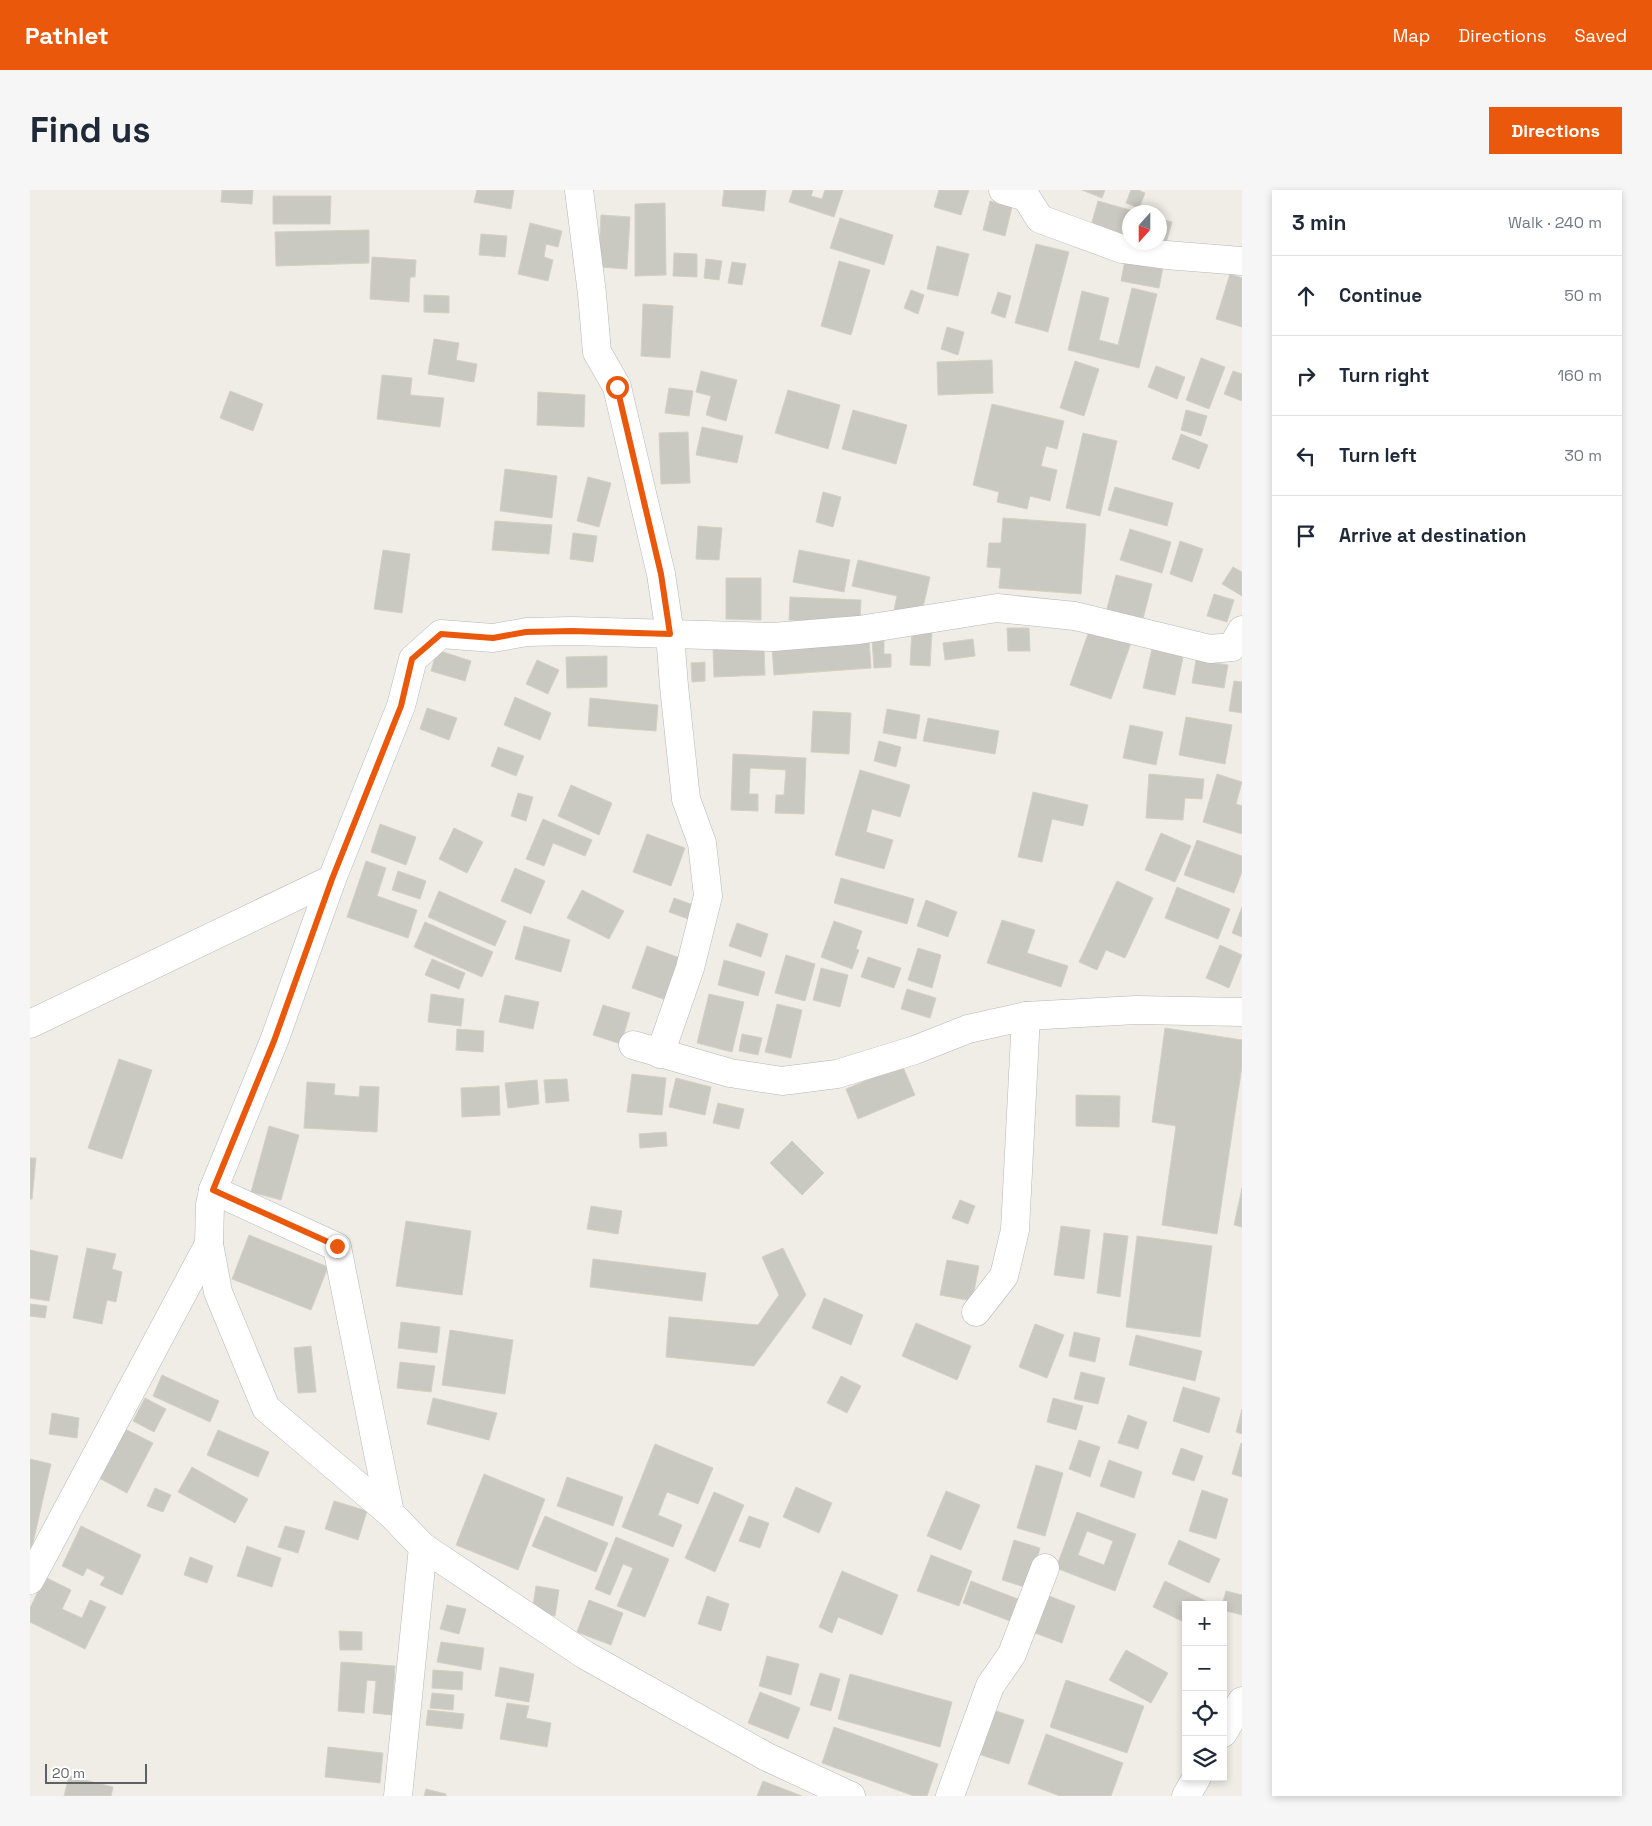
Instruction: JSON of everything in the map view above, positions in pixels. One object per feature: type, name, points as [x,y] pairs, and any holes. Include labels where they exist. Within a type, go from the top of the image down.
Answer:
[{"type":"street","points":[[579,190],[597,352],[617,387],[659,566],[670,634],[686,799],[702,843],[708,896],[690,968],[660,1054]]},
{"type":"street","points":[[1003,190],[1026,198],[1040,220],[1122,249],[1166,255],[1242,261]]},
{"type":"street","points":[[851,1796],[767,1757],[585,1656],[423,1548],[390,1513],[266,1408],[218,1292],[210,1244],[210,1205],[213,1190],[274,1041],[332,879],[401,706],[412,659],[441,634],[493,638],[526,632],[572,631],[773,637],[859,630],[997,608],[1075,616],[1210,649],[1232,646],[1242,630]]},
{"type":"street","points":[[30,1024],[332,879]]},
{"type":"street","points":[[632,1045],[730,1073],[782,1081],[837,1074],[915,1050],[968,1029],[1026,1016],[1136,1010],[1242,1012]]},
{"type":"street","points":[[976,1312],[1004,1276],[1015,1230],[1026,1016]]},
{"type":"street","points":[[213,1190],[337,1246],[390,1513]]},
{"type":"street","points":[[32,1575],[210,1244]]},
{"type":"street","points":[[398,1796],[423,1548]]},
{"type":"street","points":[[950,1796],[990,1686],[1012,1654],[1045,1568]]},
{"type":"street","points":[[1227,1726],[1242,1701]]},
{"type":"street","points":[[1186,1796],[1195,1781]]},
{"type":"building","points":[[222,190],[253,190],[252,204],[221,202]]},
{"type":"building","points":[[477,190],[514,190],[511,209],[474,202]]},
{"type":"building","points":[[724,190],[766,190],[764,211],[722,206]]},
{"type":"building","points":[[793,190],[813,190],[811,196],[822,199],[825,190],[843,190],[834,217],[789,202]]},
{"type":"building","points":[[939,190],[969,190],[961,215],[934,207]]},
{"type":"building","points":[[1082,190],[1105,190],[1102,198]]},
{"type":"building","points":[[1131,190],[1145,193],[1140,205],[1126,203]]},
{"type":"building","points":[[273,196],[331,196],[330,224],[273,224]]},
{"type":"building","points":[[990,201],[1012,207],[1005,236],[983,230]]},
{"type":"building","points":[[1098,201],[1122,208],[1122,238],[1090,229]]},
{"type":"building","points":[[665,203],[666,275],[635,276],[635,204]]},
{"type":"building","points":[[601,215],[630,217],[627,269],[598,267]]},
{"type":"building","points":[[840,218],[893,235],[884,265],[830,248]]},
{"type":"building","points":[[1167,221],[1172,222],[1167,240]]},
{"type":"building","points":[[530,223],[562,231],[558,247],[546,244],[544,257],[553,260],[548,281],[518,274]]},
{"type":"building","points":[[369,230],[369,263],[276,266],[275,232]]},
{"type":"building","points":[[481,234],[507,236],[505,257],[479,255]]},
{"type":"building","points":[[1036,244],[1069,252],[1048,332],[1015,323]]},
{"type":"building","points":[[937,246],[969,254],[958,296],[927,289]]},
{"type":"building","points":[[674,253],[697,254],[697,277],[673,276]]},
{"type":"building","points":[[372,257],[416,260],[415,277],[410,277],[409,302],[370,299]]},
{"type":"building","points":[[706,259],[722,261],[719,280],[704,278]]},
{"type":"building","points":[[1125,260],[1163,267],[1159,288],[1121,281]]},
{"type":"building","points":[[839,261],[870,270],[851,335],[821,326]]},
{"type":"building","points":[[732,262],[746,264],[742,285],[728,283]]},
{"type":"building","points":[[1230,274],[1242,278],[1242,327],[1216,319]]},
{"type":"building","points":[[1132,288],[1157,294],[1139,368],[1068,350],[1082,291],[1109,298],[1099,340],[1118,345]]},
{"type":"building","points":[[911,290],[924,295],[918,314],[904,308]]},
{"type":"building","points":[[998,292],[1011,296],[1005,318],[991,313]]},
{"type":"building","points":[[424,295],[449,296],[449,313],[424,312]]},
{"type":"building","points":[[643,304],[673,306],[670,358],[641,356]]},
{"type":"building","points":[[947,327],[964,332],[958,355],[941,349]]},
{"type":"building","points":[[434,339],[459,343],[456,360],[477,364],[474,382],[428,374]]},
{"type":"building","points":[[1201,358],[1225,367],[1209,409],[1186,400]]},
{"type":"building","points":[[992,360],[993,393],[938,395],[937,362]]},
{"type":"building","points":[[1075,361],[1099,369],[1084,416],[1060,408]]},
{"type":"building","points":[[1156,366],[1185,377],[1177,399],[1148,387]]},
{"type":"building","points":[[701,371],[737,380],[726,421],[706,415],[711,396],[696,392]]},
{"type":"building","points":[[1233,371],[1242,374],[1242,401],[1224,394]]},
{"type":"building","points":[[382,375],[412,378],[410,395],[444,398],[440,427],[377,419]]},
{"type":"building","points":[[669,388],[693,391],[689,416],[665,413]]},
{"type":"building","points":[[788,390],[840,405],[828,449],[775,433]]},
{"type":"building","points":[[230,391],[263,404],[253,431],[220,418]]},
{"type":"building","points":[[538,392],[585,395],[584,427],[537,425]]},
{"type":"building","points":[[992,404],[1064,421],[1057,449],[1046,446],[1041,466],[1057,470],[1050,501],[1030,496],[1027,509],[997,502],[999,492],[973,485]]},
{"type":"building","points":[[853,410],[907,425],[896,464],[842,449]]},
{"type":"building","points":[[1186,410],[1207,416],[1201,436],[1181,430]]},
{"type":"building","points":[[702,427],[743,436],[737,463],[696,455]]},
{"type":"building","points":[[688,432],[690,483],[661,484],[659,433]]},
{"type":"building","points":[[1083,433],[1117,441],[1100,516],[1066,508]]},
{"type":"building","points":[[1181,434],[1208,445],[1199,469],[1172,459]]},
{"type":"building","points":[[505,469],[557,476],[552,518],[500,511]]},
{"type":"building","points":[[588,477],[611,483],[599,527],[577,521]]},
{"type":"building","points":[[1115,487],[1173,503],[1167,526],[1108,510]]},
{"type":"building","points":[[823,492],[841,497],[833,527],[816,522]]},
{"type":"building","points":[[1003,518],[1086,524],[1081,594],[999,588],[1001,568],[987,567],[989,543],[1001,543]]},
{"type":"building","points":[[495,521],[552,525],[549,554],[492,550]]},
{"type":"building","points":[[698,526],[722,528],[719,560],[696,559]]},
{"type":"building","points":[[1130,529],[1171,542],[1162,573],[1120,560]]},
{"type":"building","points":[[573,533],[597,536],[593,562],[570,559]]},
{"type":"building","points":[[1180,541],[1203,549],[1192,582],[1170,574]]},
{"type":"building","points":[[383,550],[410,554],[402,613],[374,609]]},
{"type":"building","points":[[799,550],[850,560],[844,592],[793,582]]},
{"type":"building","points":[[858,560],[930,577],[921,616],[894,610],[897,596],[852,586]]},
{"type":"building","points":[[1233,567],[1242,572],[1242,596],[1222,584]]},
{"type":"building","points":[[1116,575],[1152,584],[1141,626],[1105,616]]},
{"type":"building","points":[[726,578],[761,578],[761,620],[726,619]]},
{"type":"building","points":[[1214,594],[1234,600],[1227,622],[1207,616]]},
{"type":"building","points":[[790,597],[861,600],[860,622],[789,620]]},
{"type":"building","points":[[1007,628],[1029,628],[1030,651],[1008,651]]},
{"type":"building","points":[[1090,628],[1131,643],[1111,699],[1070,685]]},
{"type":"building","points":[[912,630],[932,631],[930,666],[910,665]]},
{"type":"building","points":[[872,639],[884,639],[884,654],[891,654],[891,667],[874,668]]},
{"type":"building","points":[[973,639],[975,656],[945,660],[943,643]]},
{"type":"building","points":[[869,640],[871,668],[774,675],[772,647]]},
{"type":"building","points":[[764,648],[765,675],[714,677],[713,649]]},
{"type":"building","points":[[1152,649],[1183,657],[1175,695],[1143,688]]},
{"type":"building","points":[[437,650],[471,661],[465,681],[431,671]]},
{"type":"building","points":[[607,656],[607,687],[567,688],[566,657]]},
{"type":"building","points":[[537,660],[559,670],[548,694],[526,684]]},
{"type":"building","points":[[1196,660],[1228,665],[1224,688],[1192,683]]},
{"type":"building","points":[[705,662],[705,681],[692,682],[691,663]]},
{"type":"building","points":[[1234,681],[1242,682],[1242,713],[1229,711]]},
{"type":"building","points":[[515,697],[551,713],[540,740],[504,725]]},
{"type":"building","points":[[590,698],[658,705],[656,731],[588,726]]},
{"type":"building","points":[[427,708],[457,718],[449,740],[420,729]]},
{"type":"building","points":[[887,709],[920,715],[916,739],[883,733]]},
{"type":"building","points":[[813,711],[851,713],[849,754],[811,752]]},
{"type":"building","points":[[1186,717],[1232,725],[1225,764],[1179,755]]},
{"type":"building","points":[[928,718],[999,731],[995,754],[923,741]]},
{"type":"building","points":[[1130,725],[1163,732],[1156,765],[1123,758]]},
{"type":"building","points":[[879,741],[901,747],[896,767],[874,761]]},
{"type":"building","points":[[498,747],[524,756],[516,776],[491,766]]},
{"type":"building","points":[[733,754],[806,758],[804,814],[775,813],[776,795],[784,795],[786,770],[750,768],[749,794],[758,794],[758,811],[731,810]]},
{"type":"building","points":[[860,770],[910,785],[900,817],[872,809],[866,832],[893,840],[884,869],[835,855]]},
{"type":"building","points":[[1149,774],[1204,779],[1202,799],[1185,798],[1183,820],[1146,818]]},
{"type":"building","points":[[1217,774],[1242,782],[1236,804],[1242,806],[1242,834],[1203,822]]},
{"type":"building","points":[[571,785],[612,803],[599,835],[558,816]]},
{"type":"building","points":[[1033,792],[1088,805],[1083,826],[1052,819],[1042,862],[1018,857]]},
{"type":"building","points":[[518,793],[533,797],[526,821],[511,816]]},
{"type":"building","points":[[543,819],[592,840],[585,856],[553,843],[544,866],[526,859]]},
{"type":"building","points":[[380,824],[416,837],[406,865],[371,852]]},
{"type":"building","points":[[454,828],[483,842],[467,873],[439,859]]},
{"type":"building","points":[[1161,833],[1191,846],[1175,882],[1145,870]]},
{"type":"building","points":[[647,834],[685,848],[671,886],[633,872]]},
{"type":"building","points":[[1197,840],[1242,856],[1242,872],[1234,893],[1184,875]]},
{"type":"building","points":[[366,861],[386,868],[377,896],[417,910],[408,938],[347,917]]},
{"type":"building","points":[[515,868],[545,881],[531,914],[501,901]]},
{"type":"building","points":[[398,871],[426,881],[420,899],[392,890]]},
{"type":"building","points":[[841,878],[914,899],[907,924],[834,903]]},
{"type":"building","points":[[1117,881],[1153,898],[1125,958],[1106,950],[1097,970],[1079,962]]},
{"type":"building","points":[[1177,887],[1230,909],[1218,939],[1165,918]]},
{"type":"building","points":[[582,890],[624,911],[609,939],[567,918]]},
{"type":"building","points":[[439,891],[506,921],[495,946],[428,917]]},
{"type":"building","points":[[674,898],[696,906],[691,920],[669,912]]},
{"type":"building","points":[[926,900],[957,912],[948,937],[917,926]]},
{"type":"building","points":[[1242,907],[1242,937],[1232,933]]},
{"type":"building","points":[[1002,920],[1035,930],[1027,953],[1068,966],[1061,987],[987,963]]},
{"type":"building","points":[[834,921],[862,931],[856,949],[859,950],[852,969],[821,957]]},
{"type":"building","points":[[425,922],[493,952],[482,977],[414,947]]},
{"type":"building","points":[[737,923],[768,934],[761,957],[729,946]]},
{"type":"building","points":[[524,926],[570,940],[561,972],[515,959]]},
{"type":"building","points":[[1220,945],[1242,955],[1229,988],[1206,978]]},
{"type":"building","points":[[647,946],[680,958],[666,1000],[632,988]]},
{"type":"building","points":[[918,948],[941,955],[932,988],[908,980]]},
{"type":"building","points":[[786,955],[815,964],[805,1001],[775,993]]},
{"type":"building","points":[[868,957],[901,968],[894,988],[861,977]]},
{"type":"building","points":[[432,959],[465,973],[459,989],[425,975]]},
{"type":"building","points":[[724,960],[765,972],[758,996],[718,985]]},
{"type":"building","points":[[821,968],[848,975],[840,1007],[813,1000]]},
{"type":"building","points":[[907,989],[936,998],[930,1018],[901,1009]]},
{"type":"building","points":[[431,994],[464,999],[461,1026],[428,1022]]},
{"type":"building","points":[[709,994],[744,1002],[732,1052],[697,1043]]},
{"type":"building","points":[[505,995],[539,1002],[533,1029],[499,1022]]},
{"type":"building","points":[[777,1004],[802,1010],[791,1058],[765,1052]]},
{"type":"building","points":[[603,1005],[630,1013],[621,1044],[593,1035]]},
{"type":"building","points":[[1165,1028],[1242,1040],[1242,1066],[1217,1234],[1162,1225],[1176,1126],[1152,1122]]},
{"type":"building","points":[[457,1029],[484,1031],[483,1052],[456,1050]]},
{"type":"building","points":[[742,1034],[762,1038],[758,1055],[739,1051]]},
{"type":"building","points":[[119,1059],[152,1070],[122,1159],[88,1148]]},
{"type":"building","points":[[902,1065],[915,1095],[858,1119],[846,1089]]},
{"type":"building","points":[[632,1074],[666,1078],[662,1115],[627,1112]]},
{"type":"building","points":[[676,1078],[711,1087],[705,1115],[669,1107]]},
{"type":"building","points":[[567,1079],[569,1101],[546,1103],[544,1080]]},
{"type":"building","points":[[537,1080],[539,1104],[508,1108],[505,1083]]},
{"type":"building","points":[[307,1082],[335,1084],[334,1095],[359,1097],[360,1086],[379,1087],[377,1132],[304,1128]]},
{"type":"building","points":[[499,1086],[500,1115],[462,1117],[461,1088]]},
{"type":"building","points":[[1076,1095],[1120,1096],[1119,1127],[1076,1126]]},
{"type":"building","points":[[718,1103],[744,1109],[739,1129],[713,1123]]},
{"type":"building","points":[[269,1126],[299,1135],[281,1200],[251,1192]]},
{"type":"building","points":[[666,1132],[667,1146],[640,1148],[639,1134]]},
{"type":"building","points":[[792,1141],[824,1173],[802,1195],[770,1163]]},
{"type":"building","points":[[30,1158],[36,1158],[32,1199],[30,1199]]},
{"type":"building","points":[[1242,1188],[1242,1227],[1234,1225]]},
{"type":"building","points":[[960,1200],[975,1206],[968,1224],[952,1218]]},
{"type":"building","points":[[591,1206],[622,1211],[618,1234],[587,1229]]},
{"type":"building","points":[[406,1221],[471,1231],[462,1295],[396,1286]]},
{"type":"building","points":[[1061,1226],[1090,1230],[1084,1279],[1054,1275]]},
{"type":"building","points":[[1104,1233],[1128,1236],[1120,1297],[1097,1293]]},
{"type":"building","points":[[249,1235],[328,1267],[311,1310],[232,1279]]},
{"type":"building","points":[[1137,1236],[1212,1246],[1200,1337],[1126,1327]]},
{"type":"building","points":[[87,1248],[116,1254],[112,1269],[122,1272],[116,1302],[107,1300],[102,1324],[73,1318]]},
{"type":"building","points":[[783,1248],[806,1295],[754,1366],[666,1357],[669,1317],[758,1325],[779,1295],[762,1257]]},
{"type":"building","points":[[30,1250],[58,1256],[49,1301],[30,1298]]},
{"type":"building","points":[[593,1259],[706,1273],[702,1301],[590,1287]]},
{"type":"building","points":[[947,1260],[979,1266],[972,1301],[940,1295]]},
{"type":"building","points":[[824,1298],[863,1315],[851,1345],[812,1328]]},
{"type":"building","points":[[30,1304],[47,1306],[45,1318],[30,1316]]},
{"type":"building","points":[[401,1322],[440,1327],[437,1353],[398,1348]]},
{"type":"building","points":[[916,1323],[971,1346],[957,1380],[902,1356]]},
{"type":"building","points":[[1035,1324],[1064,1335],[1047,1378],[1019,1367]]},
{"type":"building","points":[[450,1330],[513,1340],[505,1394],[442,1385]]},
{"type":"building","points":[[1074,1332],[1100,1338],[1095,1362],[1069,1356]]},
{"type":"building","points":[[1136,1335],[1202,1351],[1195,1381],[1129,1365]]},
{"type":"building","points":[[311,1346],[316,1392],[298,1393],[294,1348]]},
{"type":"building","points":[[400,1362],[435,1366],[431,1392],[397,1388]]},
{"type":"building","points":[[1081,1372],[1105,1378],[1098,1404],[1074,1399]]},
{"type":"building","points":[[162,1375],[219,1401],[210,1422],[153,1396]]},
{"type":"building","points":[[841,1376],[861,1386],[847,1413],[827,1403]]},
{"type":"building","points":[[1183,1387],[1220,1398],[1209,1433],[1173,1421]]},
{"type":"building","points":[[145,1398],[166,1409],[154,1432],[133,1421]]},
{"type":"building","points":[[433,1398],[497,1413],[489,1440],[427,1424]]},
{"type":"building","points":[[1053,1398],[1083,1406],[1076,1430],[1047,1422]]},
{"type":"building","points":[[1242,1409],[1242,1434],[1236,1432]]},
{"type":"building","points":[[52,1413],[79,1418],[77,1438],[49,1434]]},
{"type":"building","points":[[1128,1415],[1147,1422],[1138,1449],[1118,1443]]},
{"type":"building","points":[[125,1429],[153,1443],[127,1493],[99,1478]]},
{"type":"building","points":[[218,1430],[269,1452],[258,1477],[207,1455]]},
{"type":"building","points":[[1079,1440],[1100,1447],[1090,1477],[1069,1469]]},
{"type":"building","points":[[655,1444],[713,1468],[698,1504],[667,1492],[658,1515],[682,1525],[673,1547],[622,1527]]},
{"type":"building","points":[[1242,1444],[1242,1477],[1232,1474]]},
{"type":"building","points":[[1181,1448],[1203,1456],[1194,1481],[1172,1474]]},
{"type":"building","points":[[30,1459],[51,1464],[32,1547],[30,1547]]},
{"type":"building","points":[[1109,1460],[1142,1472],[1134,1498],[1100,1486]]},
{"type":"building","points":[[1036,1465],[1063,1473],[1045,1536],[1017,1528]]},
{"type":"building","points":[[192,1467],[248,1499],[235,1523],[178,1492]]},
{"type":"building","points":[[484,1474],[545,1499],[518,1570],[456,1545]]},
{"type":"building","points":[[567,1477],[623,1497],[613,1526],[557,1506]]},
{"type":"building","points":[[796,1487],[832,1503],[819,1533],[783,1517]]},
{"type":"building","points":[[155,1488],[171,1495],[163,1512],[147,1506]]},
{"type":"building","points":[[1202,1490],[1228,1499],[1216,1539],[1189,1531]]},
{"type":"building","points":[[946,1491],[980,1505],[961,1550],[927,1536]]},
{"type":"building","points":[[714,1492],[744,1505],[715,1572],[685,1558]]},
{"type":"building","points":[[334,1501],[367,1511],[358,1540],[325,1529]]},
{"type":"building","points":[[1077,1512],[1136,1534],[1115,1591],[1056,1568]],"holes":[[[1087,1531],[1113,1541],[1104,1565],[1078,1555]]]},
{"type":"building","points":[[545,1516],[608,1543],[596,1572],[532,1546]]},
{"type":"building","points":[[749,1516],[769,1523],[760,1548],[739,1541]]},
{"type":"building","points":[[81,1526],[141,1555],[122,1595],[100,1585],[105,1577],[87,1568],[83,1576],[62,1566]]},
{"type":"building","points":[[285,1526],[305,1531],[298,1553],[278,1547]]},
{"type":"building","points":[[616,1537],[669,1559],[645,1617],[617,1606],[633,1568],[623,1564],[610,1595],[595,1589]]},
{"type":"building","points":[[1014,1540],[1040,1548],[1028,1588],[1002,1580]]},
{"type":"building","points":[[1179,1540],[1220,1559],[1209,1583],[1168,1564]]},
{"type":"building","points":[[247,1546],[281,1558],[272,1587],[237,1576]]},
{"type":"building","points":[[931,1555],[972,1571],[959,1606],[917,1591]]},
{"type":"building","points":[[190,1557],[213,1566],[207,1583],[184,1575]]},
{"type":"building","points":[[842,1571],[898,1595],[882,1635],[838,1617],[832,1633],[819,1627]]},
{"type":"building","points":[[45,1577],[71,1590],[62,1609],[82,1618],[90,1600],[106,1607],[85,1649],[30,1622],[30,1608]]},
{"type":"building","points":[[971,1581],[1018,1599],[1010,1621],[963,1603]]},
{"type":"building","points":[[1165,1581],[1206,1601],[1182,1601],[1182,1621],[1153,1607]]},
{"type":"building","points":[[536,1586],[559,1590],[555,1616],[532,1612]]},
{"type":"building","points":[[1226,1591],[1242,1595],[1242,1615],[1227,1611],[1227,1601],[1223,1601]]},
{"type":"building","points":[[707,1596],[729,1604],[721,1631],[698,1624]]},
{"type":"building","points":[[1049,1596],[1075,1606],[1062,1643],[1035,1633]]},
{"type":"building","points":[[589,1600],[623,1613],[611,1645],[577,1632]]},
{"type":"building","points":[[447,1605],[466,1609],[459,1634],[440,1629]]},
{"type":"building","points":[[339,1631],[362,1632],[362,1650],[340,1650]]},
{"type":"building","points":[[441,1642],[484,1648],[481,1670],[437,1662]]},
{"type":"building","points":[[1126,1650],[1168,1673],[1151,1703],[1109,1680]]},
{"type":"building","points":[[767,1656],[799,1664],[791,1695],[759,1686]]},
{"type":"building","points":[[341,1662],[395,1666],[392,1715],[373,1713],[376,1681],[367,1680],[364,1713],[338,1711]]},
{"type":"building","points":[[500,1667],[534,1674],[529,1702],[495,1696]]},
{"type":"building","points":[[433,1670],[463,1672],[462,1690],[432,1688]]},
{"type":"building","points":[[820,1673],[840,1679],[831,1711],[810,1705]]},
{"type":"building","points":[[850,1674],[952,1702],[940,1747],[838,1719]]},
{"type":"building","points":[[1066,1680],[1144,1706],[1127,1753],[1050,1727]]},
{"type":"building","points":[[760,1692],[800,1708],[788,1739],[748,1723]]},
{"type":"building","points":[[432,1693],[454,1695],[453,1710],[430,1708]]},
{"type":"building","points":[[507,1703],[529,1706],[526,1718],[551,1723],[547,1747],[500,1739]]},
{"type":"building","points":[[428,1710],[464,1714],[462,1729],[426,1725]]},
{"type":"building","points":[[993,1710],[1024,1720],[1009,1764],[978,1754]]},
{"type":"building","points":[[834,1727],[938,1764],[927,1796],[914,1796],[822,1763]]},
{"type":"building","points":[[1046,1734],[1123,1763],[1111,1796],[1060,1796],[1028,1784]]},
{"type":"building","points":[[328,1747],[383,1753],[380,1783],[325,1777]]},
{"type":"building","points":[[69,1776],[113,1787],[111,1796],[64,1796]]},
{"type":"building","points":[[763,1781],[802,1796],[757,1796]]},
{"type":"building","points":[[426,1789],[446,1794],[446,1796],[424,1796]]},
{"type":"route","points":[[337,1246],[213,1190],[274,1041],[332,879],[401,706],[412,659],[441,634],[493,638],[526,632],[572,631],[670,634],[661,574],[617,387]]}]
